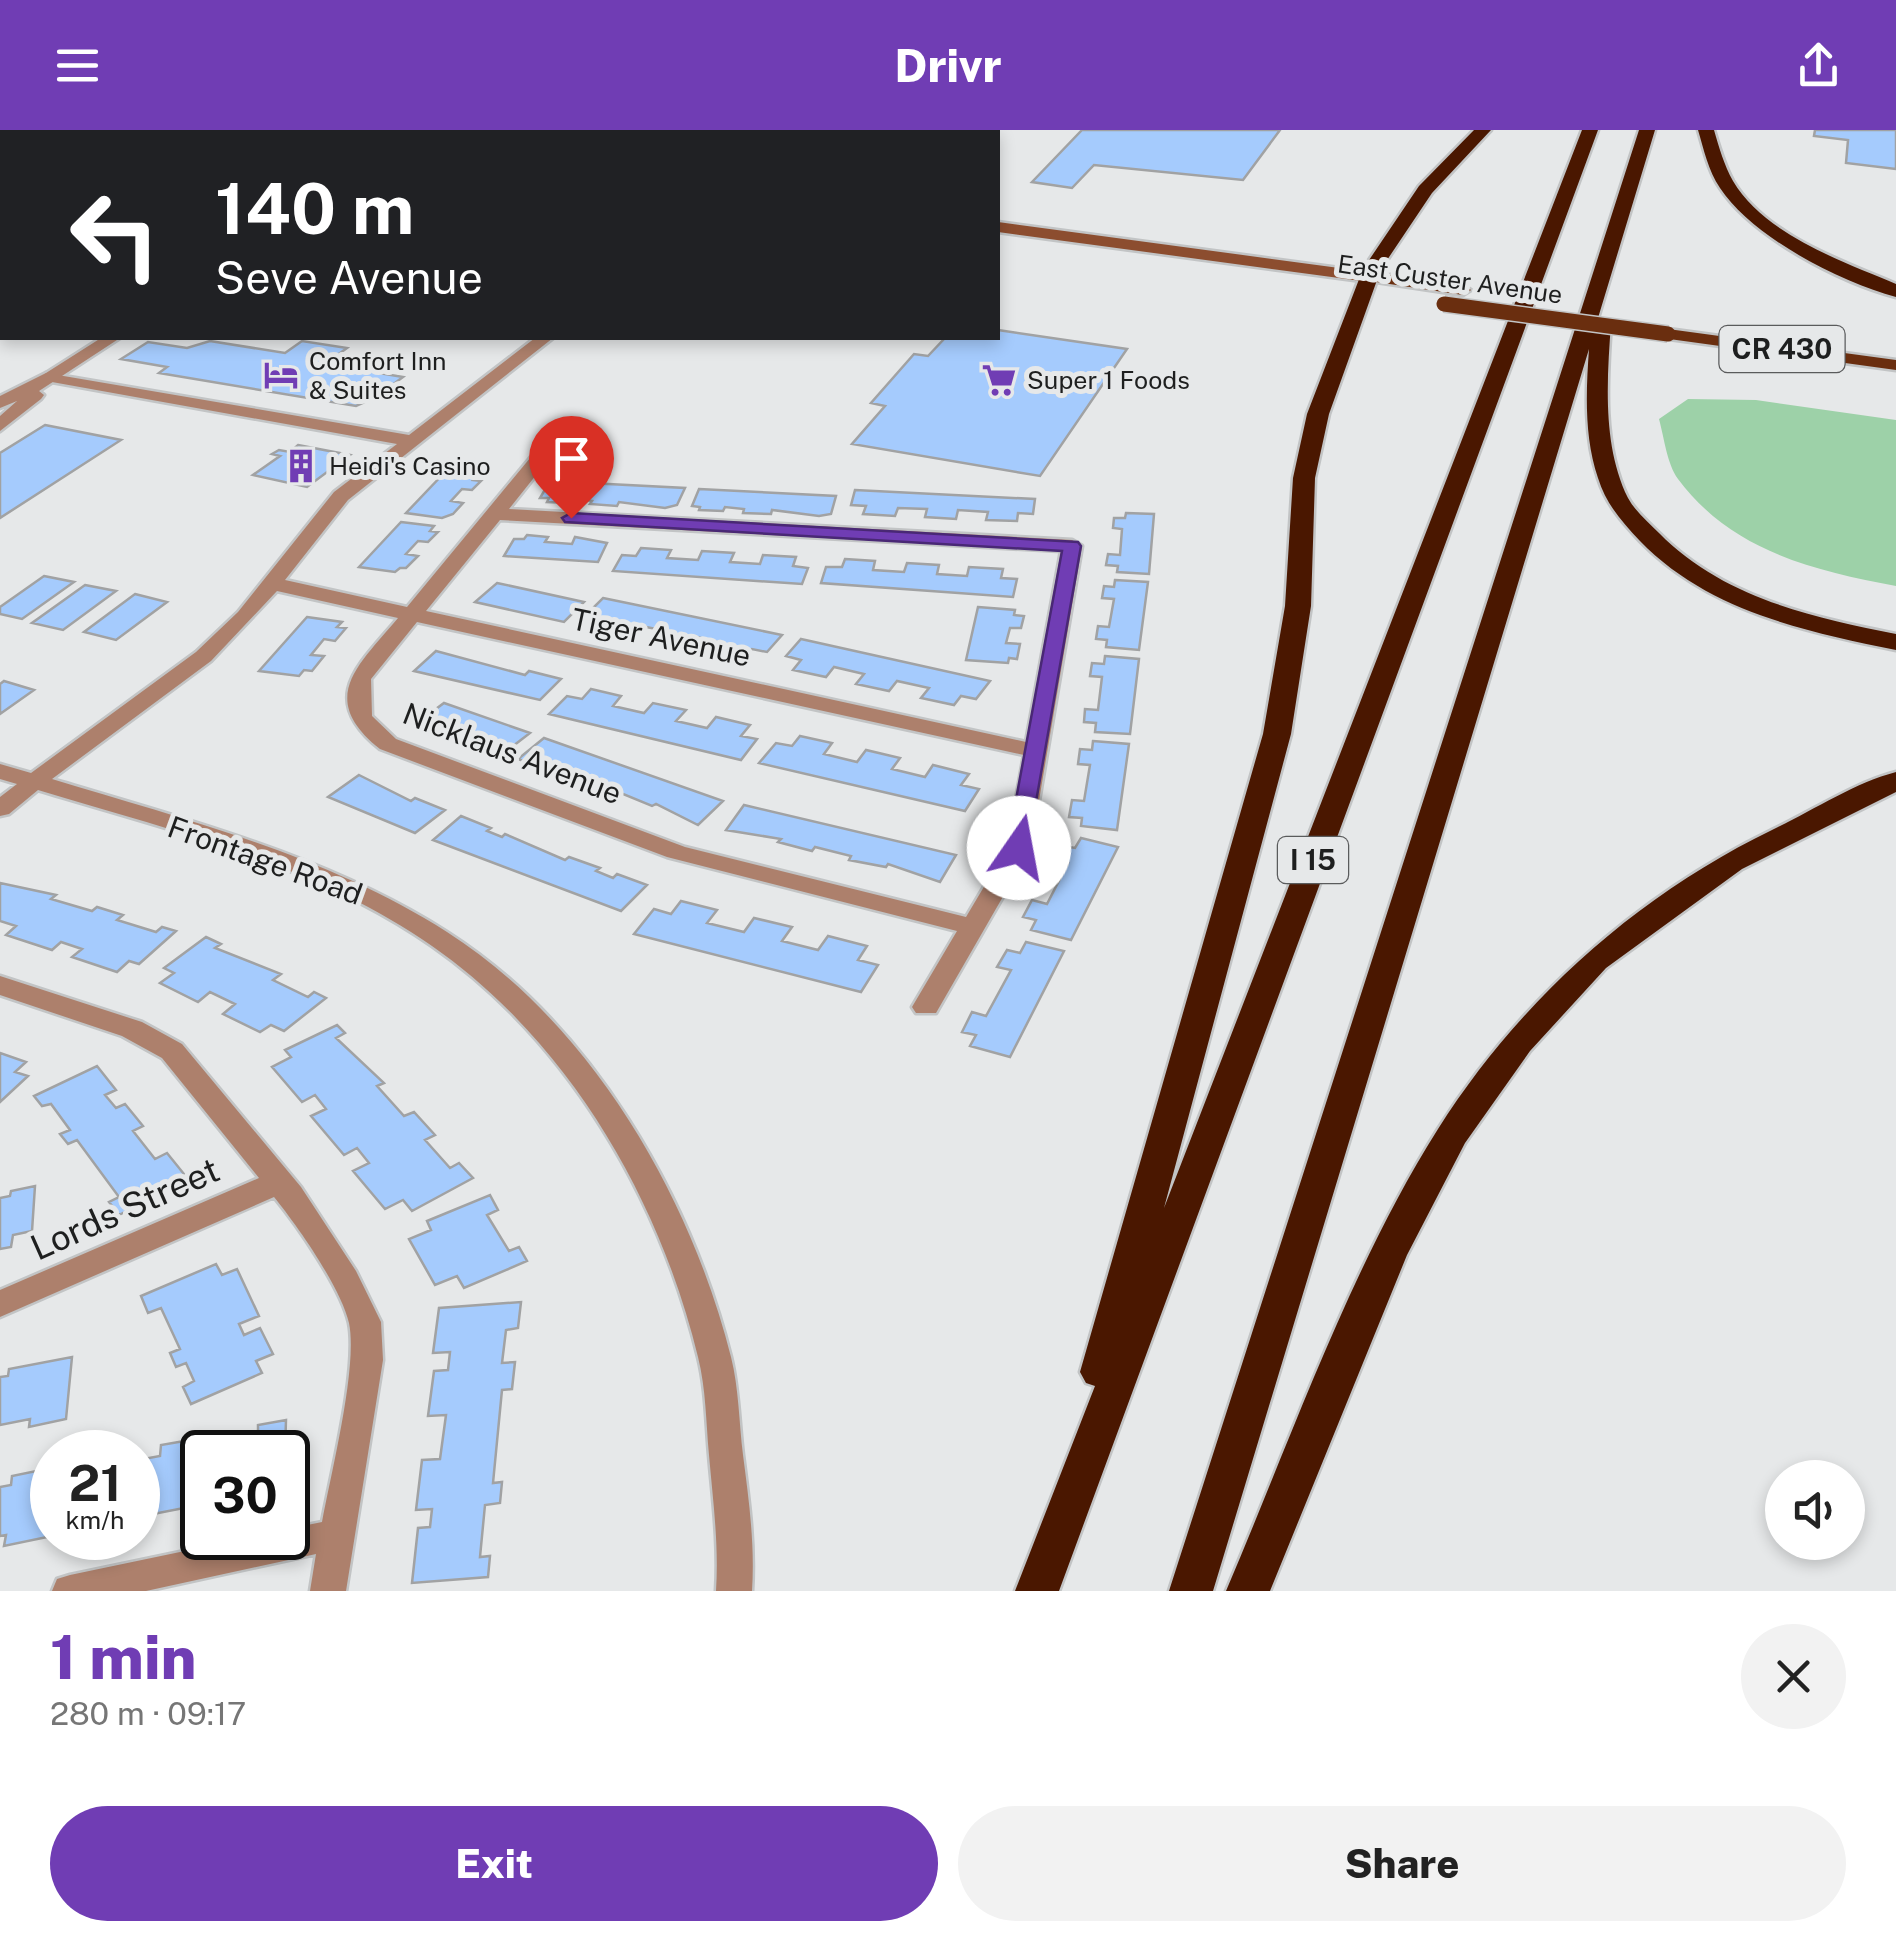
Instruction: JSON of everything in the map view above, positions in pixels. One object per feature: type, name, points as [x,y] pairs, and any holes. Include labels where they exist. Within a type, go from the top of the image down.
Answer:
[{"type":"highway","points":[[1037,1591],[1134,1258],[1267,772],[1298,606],[1304,478],[1318,414],[1366,285],[1425,190],[1483,130]]},
{"type":"highway","name":"I 15","points":[[1037,1591],[1590,130]]},
{"type":"highway","points":[[1191,1591],[1648,130]]},
{"type":"highway","points":[[1706,130],[1719,172],[1746,206],[1794,241],[1896,291]]},
{"type":"highway","points":[[1606,264],[1598,360],[1598,418],[1617,499],[1654,544],[1682,570],[1712,587],[1828,629],[1896,642]]},
{"type":"highway","points":[[1248,1591],[1388,1254],[1450,1137],[1518,1043],[1595,961],[1731,862],[1896,781]]},
{"type":"main road","name":"East Custer Avenue","points":[[1000,227],[1366,285],[1444,304],[1896,348]]},
{"type":"main road","name":"East Custer Avenue","points":[[1000,241],[1366,285],[1463,290],[1896,365]]},
{"type":"street","points":[[0,404],[109,340]]},
{"type":"street","points":[[0,809],[228,634],[273,584],[313,524],[341,496],[542,340]]},
{"type":"street","points":[[0,426],[24,408],[52,376]]},
{"type":"street","points":[[52,376],[414,441]]},
{"type":"street","name":"Nicklaus Avenue","points":[[547,450],[360,678],[355,704],[368,728],[388,744],[676,852],[973,927]]},
{"type":"street","points":[[494,514],[1072,546],[1019,848],[926,1007]]},
{"type":"street","name":"Tiger Avenue","points":[[273,584],[1036,752]]},
{"type":"street","name":"Frontage Road","points":[[0,771],[310,873],[382,905],[490,974],[595,1092],[669,1217],[715,1359],[737,1550],[734,1591]]},
{"type":"street","points":[[0,985],[132,1030],[172,1050],[280,1182],[345,1280],[365,1322],[367,1360],[328,1591]]},
{"type":"street","name":"Lords Street","points":[[0,1304],[280,1182]]},
{"type":"street","points":[[70,1591],[338,1534]]},
{"type":"green space","points":[[1688,399],[1756,400],[1896,420],[1896,586],[1834,573],[1776,553],[1723,524],[1699,504],[1674,473],[1659,419]]},
{"type":"building","points":[[1082,130],[1280,130],[1243,180],[1094,165],[1072,188],[1032,182]]},
{"type":"building","points":[[1815,130],[1896,130],[1896,169],[1846,163],[1848,140],[1814,136]]},
{"type":"building","name":"Super 1 Foods","points":[[1000,330],[1127,349],[1040,476],[852,444],[885,406],[871,403],[914,354],[928,356],[943,340],[1000,340]]},
{"type":"building","name":"Comfort Inn & Suites","points":[[210,341],[285,353],[302,341],[347,348],[325,364],[403,377],[388,388],[402,391],[391,400],[376,397],[356,406],[159,373],[167,367],[121,359],[148,342],[187,348]]},
{"type":"building","points":[[45,425],[121,440],[0,518],[0,453]]},
{"type":"building","name":"Heidi's Casino","points":[[298,445],[350,455],[307,487],[253,475],[280,456],[272,454],[279,450],[290,452]]},
{"type":"building","points":[[446,471],[477,475],[473,480],[481,481],[472,490],[462,489],[451,501],[463,503],[453,514],[442,518],[406,513]]},
{"type":"building","points":[[550,481],[685,488],[677,505],[665,508],[619,502],[617,506],[573,498],[571,503],[547,502],[549,498],[540,498]]},
{"type":"building","points":[[699,489],[836,496],[831,514],[772,510],[771,514],[743,513],[744,509],[725,507],[723,511],[699,510],[700,507],[692,506]]},
{"type":"building","points":[[855,490],[1035,499],[1033,514],[1018,513],[1017,521],[986,520],[988,512],[958,510],[956,519],[925,517],[927,509],[898,508],[895,516],[863,514],[866,506],[851,505]]},
{"type":"building","points":[[1126,513],[1154,514],[1149,574],[1117,572],[1118,566],[1106,565],[1108,554],[1120,555],[1122,529],[1113,528],[1114,518],[1125,518]]},
{"type":"building","points":[[401,522],[434,526],[430,531],[438,532],[428,542],[418,541],[406,554],[418,556],[406,568],[395,572],[359,567]]},
{"type":"building","points":[[527,535],[548,537],[545,542],[572,544],[575,537],[607,543],[598,562],[504,556],[514,539]]},
{"type":"building","points":[[641,548],[671,550],[667,558],[698,560],[702,551],[734,553],[730,562],[760,564],[763,555],[796,557],[793,566],[808,568],[802,584],[613,571],[622,555],[636,556]]},
{"type":"building","points":[[845,559],[875,561],[873,570],[904,572],[907,563],[939,565],[937,574],[967,576],[969,567],[1003,569],[1001,578],[1017,579],[1013,597],[821,583],[826,567],[842,567]]},
{"type":"building","points":[[44,576],[74,582],[22,619],[0,614],[0,607]]},
{"type":"building","points":[[1115,580],[1148,582],[1139,650],[1106,647],[1107,640],[1096,639],[1098,626],[1109,627],[1114,599],[1102,598],[1104,586],[1114,587]]},
{"type":"building","points":[[497,583],[584,602],[564,622],[475,602]]},
{"type":"building","points":[[85,585],[116,591],[63,630],[32,623]]},
{"type":"building","points":[[135,594],[167,602],[116,640],[84,632]]},
{"type":"building","points":[[603,598],[782,635],[767,652],[752,649],[744,658],[714,651],[722,643],[692,636],[683,646],[652,639],[661,630],[632,624],[623,633],[592,627],[601,618],[586,615]]},
{"type":"building","points":[[978,607],[1015,610],[1014,615],[1024,616],[1021,628],[1010,628],[1006,643],[1020,644],[1017,659],[1009,658],[1008,663],[966,660]]},
{"type":"building","points":[[307,617],[342,622],[337,627],[346,628],[335,641],[324,639],[311,655],[324,656],[312,671],[304,670],[299,676],[259,671]]},
{"type":"building","points":[[801,639],[990,681],[976,699],[961,696],[954,705],[921,698],[929,688],[897,681],[889,691],[856,684],[864,674],[834,667],[826,677],[793,670],[801,660],[786,656]]},
{"type":"building","points":[[436,651],[525,675],[529,671],[561,679],[540,700],[414,671]]},
{"type":"building","points":[[1105,656],[1139,659],[1130,734],[1095,732],[1096,723],[1084,722],[1085,709],[1098,710],[1102,677],[1090,676],[1092,663],[1104,664]]},
{"type":"building","points":[[4,681],[34,690],[0,714],[0,684]]},
{"type":"building","points":[[591,689],[621,696],[613,706],[644,713],[653,703],[686,710],[676,721],[707,728],[716,717],[750,725],[741,736],[757,739],[741,760],[549,714],[567,696],[582,699]]},
{"type":"building","points":[[444,703],[530,733],[504,753],[475,744],[479,741],[417,723]]},
{"type":"building","points":[[800,736],[832,743],[824,754],[857,762],[866,750],[900,758],[892,769],[925,777],[933,765],[969,774],[961,785],[979,789],[965,811],[759,763],[776,743],[792,746]]},
{"type":"building","points":[[544,738],[723,801],[698,825],[656,804],[652,806],[594,782],[590,785],[561,775],[565,772],[549,766],[545,769],[518,759]]},
{"type":"building","points":[[1093,741],[1129,744],[1117,830],[1081,826],[1082,818],[1069,817],[1072,800],[1084,801],[1090,765],[1078,764],[1080,749],[1092,750]]},
{"type":"building","points":[[359,775],[411,801],[415,798],[445,810],[415,833],[328,797]]},
{"type":"building","points":[[744,805],[956,855],[940,882],[888,864],[886,867],[849,860],[851,856],[815,847],[812,851],[778,842],[781,839],[726,830]]},
{"type":"building","points":[[461,816],[502,837],[505,834],[565,860],[569,857],[600,868],[596,871],[613,878],[617,874],[647,885],[621,911],[433,840]]},
{"type":"building","points":[[1081,838],[1118,847],[1071,940],[1031,930],[1036,920],[1023,917],[1032,900],[1047,904],[1068,863],[1055,860],[1063,846],[1075,848]]},
{"type":"building","points":[[0,883],[56,895],[51,899],[92,911],[97,907],[123,915],[117,920],[156,932],[162,927],[176,931],[139,964],[129,961],[117,972],[72,957],[82,949],[61,942],[52,950],[6,935],[16,926],[0,921]]},
{"type":"building","points":[[681,901],[717,910],[707,923],[744,932],[754,918],[792,927],[782,941],[818,950],[828,936],[867,946],[858,960],[878,965],[861,992],[634,934],[654,909],[671,914]]},
{"type":"building","points":[[206,937],[221,944],[215,948],[281,974],[273,980],[308,997],[314,992],[326,998],[284,1031],[271,1025],[260,1032],[223,1014],[235,1004],[210,992],[198,1002],[160,983],[174,973],[164,968]]},
{"type":"building","points":[[1026,942],[1064,951],[1010,1057],[970,1046],[976,1035],[962,1032],[972,1012],[986,1016],[1011,970],[997,967],[1007,950],[1020,953]]},
{"type":"building","points":[[337,1025],[345,1033],[336,1038],[384,1083],[377,1086],[404,1116],[414,1112],[435,1135],[425,1140],[450,1168],[459,1163],[473,1178],[412,1211],[403,1200],[385,1209],[353,1171],[369,1163],[357,1148],[344,1155],[311,1116],[326,1109],[315,1095],[302,1102],[272,1067],[291,1057],[285,1050]]},
{"type":"building","points":[[0,1053],[26,1062],[15,1072],[28,1076],[0,1102]]},
{"type":"building","points":[[97,1066],[116,1090],[105,1095],[116,1108],[125,1104],[143,1126],[133,1131],[155,1159],[167,1153],[188,1179],[119,1215],[109,1202],[119,1197],[77,1140],[68,1144],[60,1134],[70,1130],[51,1104],[42,1106],[34,1096]]},
{"type":"building","points":[[35,1186],[32,1231],[13,1235],[11,1247],[0,1249],[0,1198],[10,1196],[11,1191]]},
{"type":"building","points":[[490,1195],[498,1210],[487,1215],[509,1251],[519,1247],[527,1261],[464,1288],[457,1276],[435,1285],[409,1239],[431,1230],[427,1221]]},
{"type":"building","points":[[216,1264],[222,1275],[237,1269],[259,1316],[239,1324],[244,1335],[260,1328],[273,1354],[256,1361],[262,1373],[191,1404],[183,1387],[194,1381],[186,1363],[176,1367],[170,1353],[180,1349],[161,1308],[148,1313],[141,1296]]},
{"type":"building","points":[[521,1302],[518,1328],[506,1330],[502,1363],[515,1362],[512,1389],[502,1390],[493,1483],[502,1482],[500,1503],[485,1505],[480,1557],[490,1556],[488,1577],[412,1583],[418,1528],[430,1527],[432,1509],[416,1510],[422,1460],[440,1459],[446,1415],[428,1416],[434,1371],[448,1370],[450,1352],[433,1353],[439,1308]]},
{"type":"building","points":[[72,1357],[66,1419],[29,1427],[30,1419],[0,1425],[0,1377],[8,1376],[9,1369]]},
{"type":"building","points":[[286,1420],[286,1430],[258,1430],[258,1425]]},
{"type":"building","points":[[180,1442],[180,1509],[160,1513],[160,1456],[161,1445]]},
{"type":"building","points":[[30,1472],[30,1541],[4,1546],[6,1535],[0,1536],[0,1487],[11,1485],[12,1476]]},
{"type":"place","name":"Comfort Inn & Suites","points":[[281,375]]},
{"type":"place","name":"Super 1 Foods","points":[[999,380]]},
{"type":"place","name":"Heidi's Casino","points":[[301,466]]},
{"type":"route","points":[[571,518],[1072,546],[1019,848]]}]
